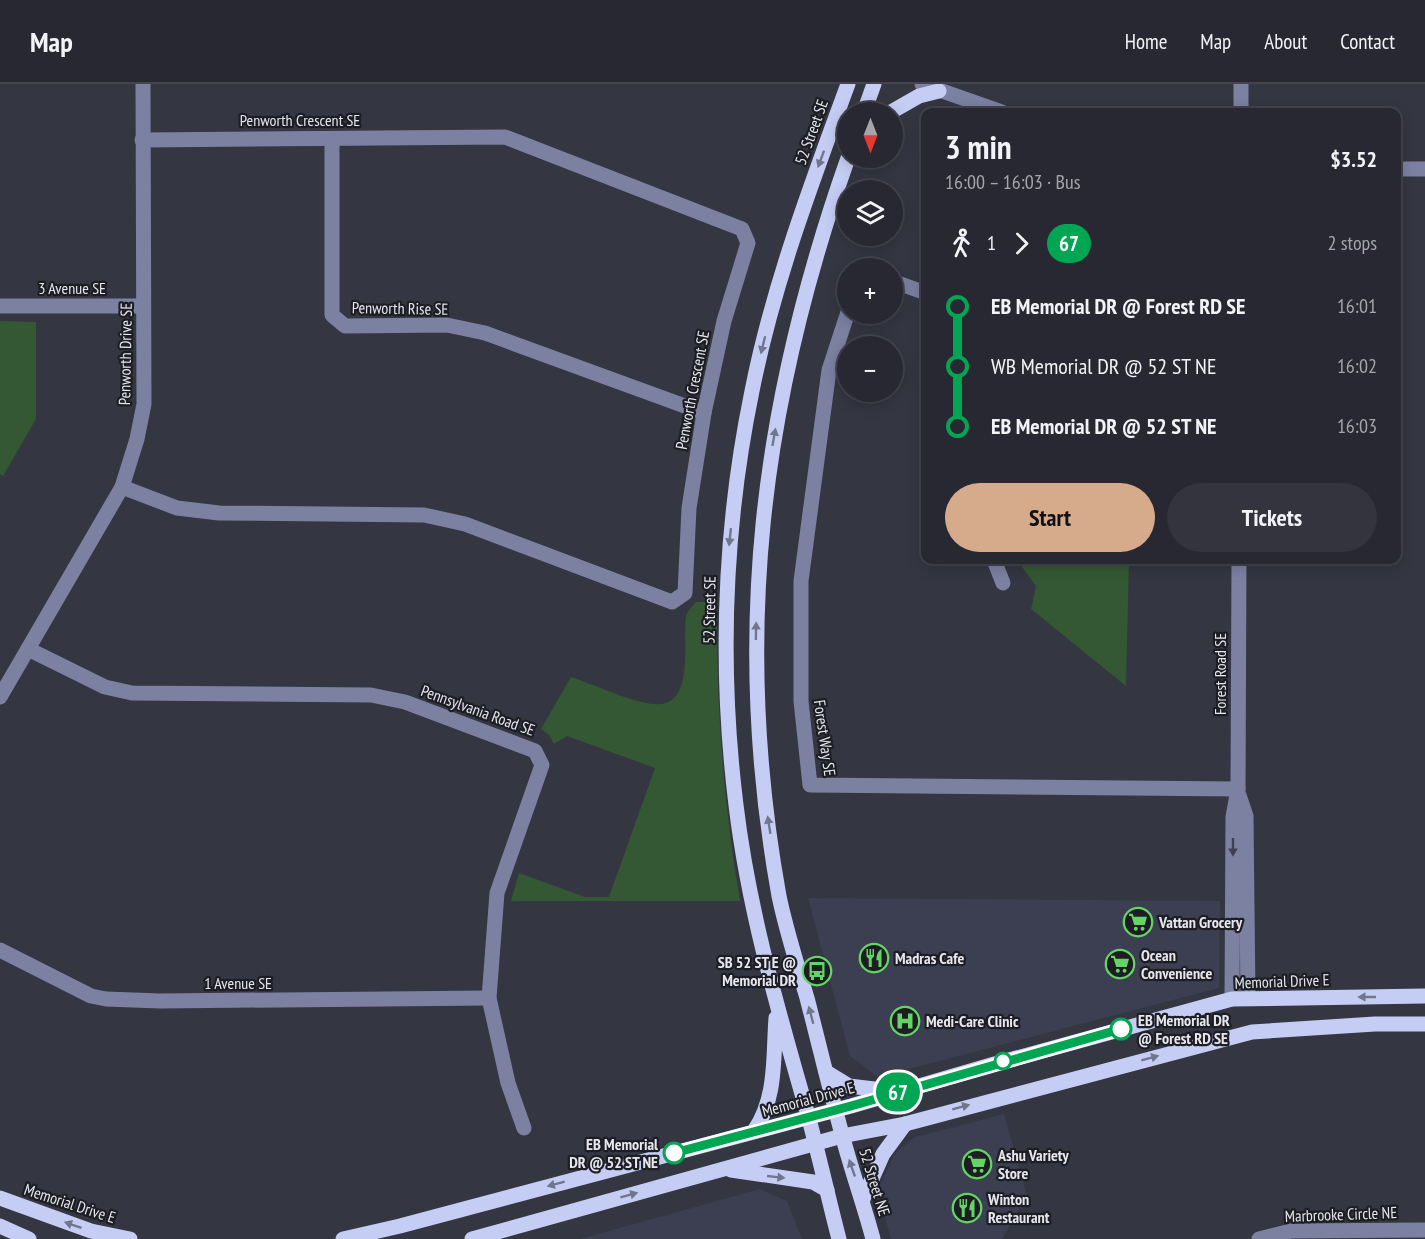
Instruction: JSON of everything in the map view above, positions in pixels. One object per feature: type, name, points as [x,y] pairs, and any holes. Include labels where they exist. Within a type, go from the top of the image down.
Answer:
[{"type":"main road","name":"52 Street SE","points":[[815,1144],[777,1009],[751,899],[736,807],[726,681],[729,547],[738,464],[752,388],[770,316],[794,233],[848,84]]},
{"type":"main road","points":[[868,102],[874,84]]},
{"type":"main road","points":[[903,104],[919,96],[939,91]]},
{"type":"main road","points":[[842,1136],[780,898],[758,736],[756,657],[759,547],[780,403],[821,236],[845,168]]},
{"type":"main road","name":"Memorial Drive E","points":[[343,1239],[808,1118],[1240,998],[1425,996]]},
{"type":"main road","points":[[754,1131],[768,1107],[771,1094],[777,1009]]},
{"type":"main road","points":[[472,1239],[842,1136],[905,1124],[1252,1032],[1375,1024],[1425,1024]]},
{"type":"main road","points":[[826,1072],[857,1088],[902,1091]]},
{"type":"main road","points":[[863,1199],[883,1154],[905,1124]]},
{"type":"main road","name":"52 Street NE","points":[[842,1136],[863,1199],[873,1239]]},
{"type":"main road","points":[[815,1144],[839,1239]]},
{"type":"main road","points":[[724,1169],[813,1182],[827,1190]]},
{"type":"main road","name":"Memorial Drive E","points":[[0,1197],[91,1231],[130,1239]]},
{"type":"main road","points":[[0,1226],[29,1239]]},
{"type":"street","name":"Penworth Drive SE","points":[[0,697],[122,487],[137,439],[144,404],[143,84]]},
{"type":"street","points":[[922,84],[990,108]]},
{"type":"street","points":[[1241,84],[1241,108]]},
{"type":"street","name":"Penworth Crescent SE","points":[[122,487],[177,508],[219,513],[424,515],[465,524],[672,602],[686,593],[689,507],[704,413],[724,321],[748,243],[742,229],[505,137],[142,140]]},
{"type":"street","name":"Penworth Rise SE","points":[[332,139],[332,315],[345,326],[447,325],[485,333],[704,413]]},
{"type":"street","points":[[1401,169],[1425,169]]},
{"type":"street","points":[[903,285],[921,291]]},
{"type":"street","name":"3 Avenue SE","points":[[0,306],[143,306]]},
{"type":"street","name":"Forest Way SE","points":[[844,324],[829,370],[801,581],[801,701],[810,785],[1238,789]]},
{"type":"street","points":[[996,564],[1003,583]]},
{"type":"street","name":"Forest Road SE","points":[[1239,564],[1238,789],[1246,816],[1240,998]]},
{"type":"street","name":"Pennsylvania Road SE","points":[[28,649],[105,687],[132,693],[371,695],[405,702],[535,751],[542,765],[494,908],[489,998],[508,1083],[524,1128]]},
{"type":"street","name":"1 Avenue SE","points":[[0,950],[71,988],[106,999],[489,998]]},
{"type":"street","name":"Marbrooke Circle NE","points":[[1259,1239],[1291,1231],[1336,1235],[1425,1230]]},
{"type":"shaded area","points":[[808,898],[1220,901],[1219,988],[878,1077],[850,1056]]},
{"type":"shaded area","points":[[1004,1114],[1027,1196],[1002,1239],[891,1239],[879,1197],[879,1187],[896,1152],[915,1137]]},
{"type":"shaded area","points":[[760,1189],[787,1201],[802,1239],[580,1239]]},
{"type":"green space","points":[[0,321],[36,322],[36,419],[3,476],[0,474]]},
{"type":"green space","points":[[1020,564],[1129,564],[1126,686],[1031,609],[1036,586]]},
{"type":"green space","points":[[696,602],[717,602],[722,752],[729,826],[740,901],[511,901],[519,873],[585,897],[609,897],[655,768],[567,736],[554,744],[549,735],[541,729],[571,677],[644,703],[667,703],[676,696],[684,672],[686,617]]},
{"type":"bus line","name":"67","points":[[674,1153],[851,1106],[1121,1029]]},
{"type":"place","name":"Vattan Grocery","points":[[1138,922]]},
{"type":"place","name":"Madras Cafe","points":[[874,958]]},
{"type":"place","name":"Ocean Convenience","points":[[1120,964]]},
{"type":"place","name":"SB 52 ST E @ Memorial DR","points":[[817,971]]},
{"type":"place","name":"Medi-Care Clinic","points":[[905,1021]]},
{"type":"place","name":"EB Memorial DR @ Forest RD SE","points":[[1121,1029]]},
{"type":"place","name":"EB Memorial DR @ 52 ST NE","points":[[674,1153]]},
{"type":"place","name":"Ashu Variety Store","points":[[977,1164]]},
{"type":"place","name":"Winton Restaurant","points":[[967,1208]]}]
